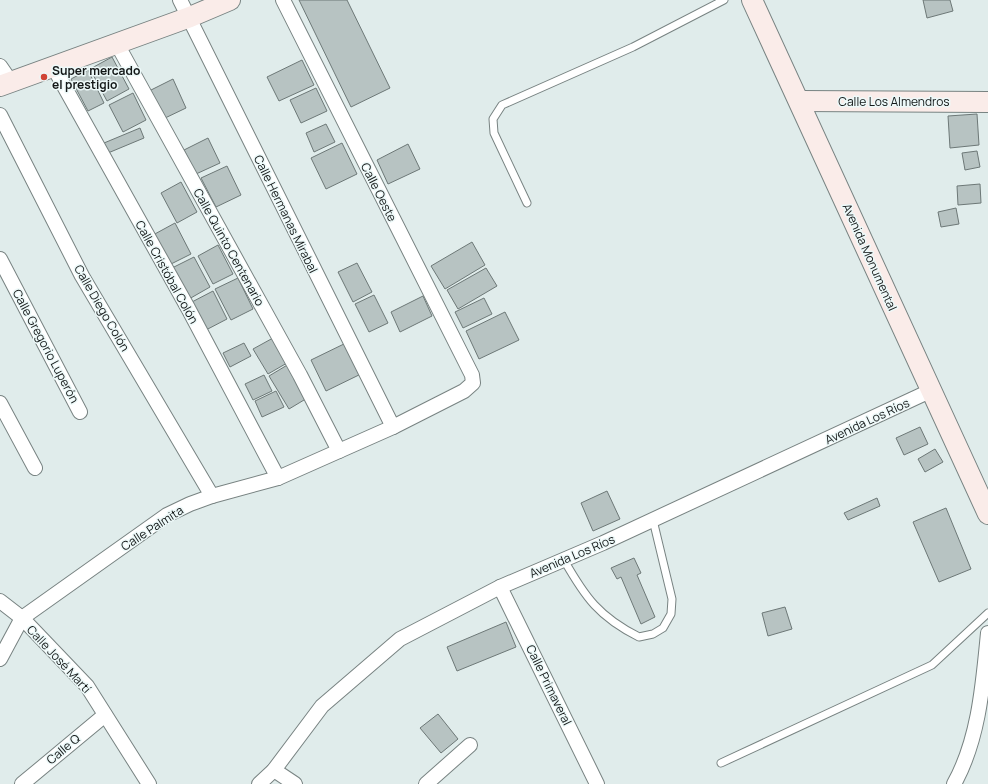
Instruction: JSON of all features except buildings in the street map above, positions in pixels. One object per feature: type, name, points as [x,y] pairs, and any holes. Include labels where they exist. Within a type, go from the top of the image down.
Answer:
[{"type":"main road","points":[[4,78],[54,68],[190,17],[230,0]]},
{"type":"main road","name":"Avenida Monumental","points":[[752,0],[800,101],[930,391],[988,514]]},
{"type":"main road","name":"Calle Los Almendros","points":[[800,101],[988,102]]},
{"type":"street","name":"Calle Hermanas Mirabal","points":[[180,0],[190,17],[292,226],[393,427]]},
{"type":"street","name":"Calle Oeste","points":[[283,0],[472,375],[473,383]]},
{"type":"street","name":"Calle Quinto Centenario","points":[[117,44],[296,369],[339,451]]},
{"type":"street","name":"Calle Cristóbal Colón","points":[[54,68],[191,314],[278,478]]},
{"type":"street","name":"Calle Diego Colón","points":[[0,115],[82,276],[212,496]]},
{"type":"street","name":"Calle Gregorio Luperón","points":[[0,259],[80,412]]},
{"type":"street","name":"Calle Palmita","points":[[0,659],[22,618],[167,515],[212,496],[278,478],[393,427],[464,391],[473,383]]},
{"type":"street","name":"Avenida Los Ríos","points":[[259,784],[274,770],[322,706],[400,639],[500,587],[653,520],[930,391]]},
{"type":"street","points":[[0,402],[35,468]]},
{"type":"street","name":"Calle Primaveral","points":[[500,587],[598,784]]},
{"type":"street","name":"Calle José Martí","points":[[0,601],[22,618],[87,686],[149,784]]},
{"type":"street","points":[[954,784],[961,772],[978,712],[988,633]]},
{"type":"street","name":"Calle Q","points":[[22,784],[105,715]]},
{"type":"street","points":[[426,784],[470,745]]},
{"type":"street","points":[[274,770],[295,784]]},
{"type":"lane","points":[[527,203],[494,133],[493,119],[502,105],[633,47],[724,0]]},
{"type":"lane","points":[[564,560],[583,593],[599,610],[627,632],[639,638],[653,634],[663,628],[671,614],[672,599],[653,520]]},
{"type":"lane","points":[[721,763],[926,668],[946,653],[988,613]]},
{"type":"place","name":"Super mercado el prestigio","points":[[44,77]]}]
